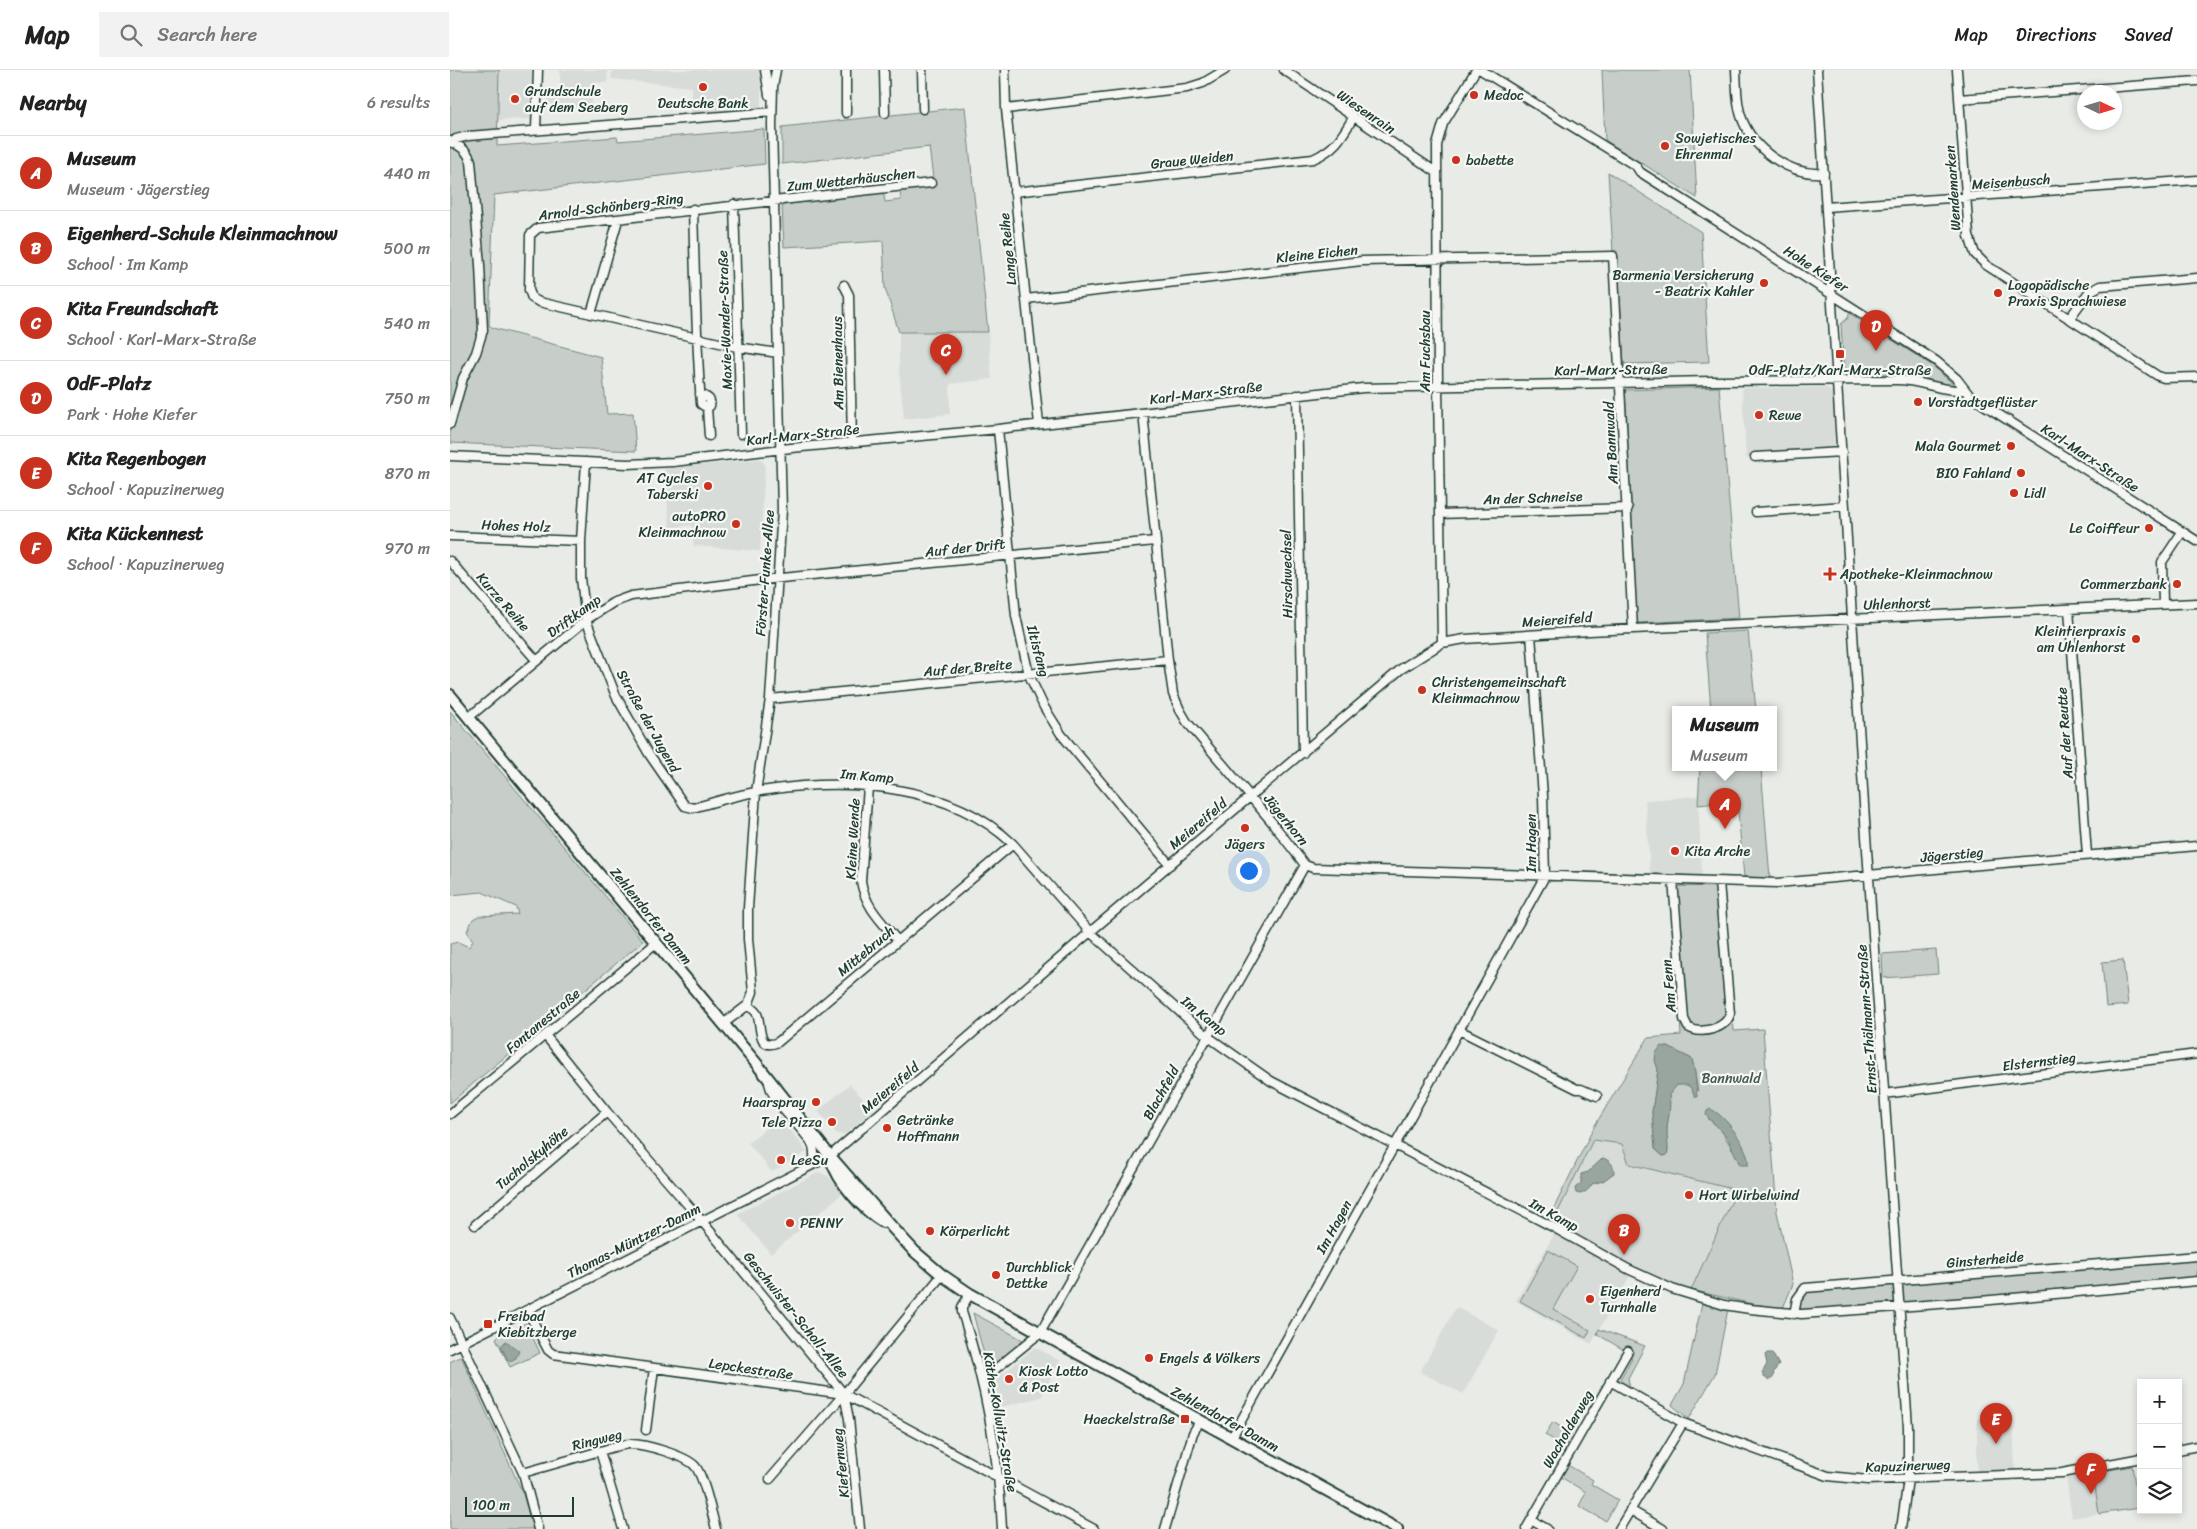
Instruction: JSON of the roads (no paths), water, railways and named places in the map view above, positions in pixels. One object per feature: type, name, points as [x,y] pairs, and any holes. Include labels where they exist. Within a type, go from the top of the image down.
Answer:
[{"type":"main road","name":"Zehlendorfer Damm","points":[[450,695],[654,945],[768,1078],[830,1156],[914,1251],[942,1275],[970,1294],[1397,1529]]},
{"type":"street","points":[[536,130],[538,70]]},
{"type":"street","name":"Förster-Funke-Allee","points":[[765,70],[769,104],[772,110]]},
{"type":"street","name":"Förster-Funke-Allee","points":[[748,1005],[753,992],[748,939],[748,908],[756,792],[770,699],[782,510],[782,449],[772,110],[776,70]]},
{"type":"street","points":[[846,70],[846,113]]},
{"type":"street","points":[[884,70],[885,114]]},
{"type":"street","points":[[922,70],[923,109]]},
{"type":"street","name":"Lange Reihe","points":[[1005,70],[1006,109],[1039,424]]},
{"type":"street","points":[[1006,109],[1187,88],[1203,83],[1225,70]]},
{"type":"street","name":"Wiesenrain","points":[[1284,70],[1436,172]]},
{"type":"street","name":"Am Fuchsbau","points":[[1442,643],[1436,172],[1439,134],[1476,70]]},
{"type":"street","name":"Hohe Kiefer","points":[[1481,70],[1590,139],[1594,145],[1634,171],[1640,172],[1936,361],[1957,379],[1968,393]]},
{"type":"street","points":[[1736,70],[1738,102],[1742,118],[1756,142],[1776,160],[1791,168],[1812,173],[1824,172]]},
{"type":"street","name":"Ernst-Thälmann-Straße","points":[[1817,70],[1884,1094],[1908,1427],[1908,1479],[1901,1529]]},
{"type":"street","name":"Wendemarken","points":[[1957,70],[1969,236],[1975,254],[1986,265],[2158,376],[2164,378],[2197,376]]},
{"type":"street","points":[[1959,99],[2197,80]]},
{"type":"street","points":[[451,142],[460,138],[536,130],[772,110]]},
{"type":"street","name":"Graue Weiden","points":[[1014,192],[1313,159],[1327,153],[1337,144],[1353,118]]},
{"type":"street","points":[[450,424],[463,378],[480,342],[484,316],[469,155],[463,148],[451,142]]},
{"type":"street","name":"Meisenbusch","points":[[1826,208],[2197,180]]},
{"type":"street","name":"Zum Wetterhäuschen","points":[[774,201],[931,184]]},
{"type":"street","name":"Arnold-Schönberg-Ring","points":[[774,201],[734,204],[657,213],[618,220],[591,221],[538,228],[530,235],[528,277],[532,298],[538,302],[696,338],[778,353]]},
{"type":"street","name":"Maxie-Wander-Straße","points":[[734,204],[741,434]]},
{"type":"street","name":"Maxie-Wander-Straße","points":[[693,209],[696,338],[700,394],[709,398],[711,402],[707,408],[709,436]]},
{"type":"street","points":[[591,314],[618,220]]},
{"type":"street","name":"Kleine Eichen","points":[[1026,299],[1362,261],[1613,256]]},
{"type":"street","name":"Am Bannwald","points":[[1613,256],[1633,629]]},
{"type":"street","points":[[2069,319],[2089,292],[2100,286],[2197,278]]},
{"type":"street","name":"Am Bienenhaus","points":[[844,285],[849,294],[852,442]]},
{"type":"street","name":"Karl-Marx-Straße","points":[[450,456],[628,464],[673,462],[782,449],[998,429],[1362,388],[1621,382],[1913,380],[1944,389],[1968,393],[2197,541]]},
{"type":"street","name":"Hirschwechsel","points":[[1297,395],[1303,752]]},
{"type":"street","name":"Jägerhorn","points":[[1143,413],[1155,541],[1173,694],[1180,710],[1305,865],[1313,868],[1709,881]]},
{"type":"street","name":"Iltisfang","points":[[998,429],[1016,616],[1029,674],[1044,707],[1060,734],[1170,865]]},
{"type":"street","points":[[1755,457],[1842,452]]},
{"type":"street","name":"Straße der Jugend","points":[[586,462],[581,541],[581,578],[586,620],[616,696],[680,802],[689,808]]},
{"type":"street","points":[[1756,512],[1845,506]]},
{"type":"street","name":"An der Schneise","points":[[1440,514],[1628,508]]},
{"type":"street","points":[[2163,604],[2162,562],[2182,532]]},
{"type":"street","name":"Hohes Holz","points":[[450,536],[581,541]]},
{"type":"street","name":"Auf der Drift","points":[[778,578],[1155,541]]},
{"type":"street","name":"Kurze Reihe","points":[[450,561],[536,660]]},
{"type":"street","name":"Driftkamp","points":[[468,718],[586,620],[614,602],[645,593],[778,578]]},
{"type":"street","name":"Uhlenhorst","points":[[1633,629],[2197,603]]},
{"type":"street","name":"Auf der Reutte","points":[[2069,609],[2087,855]]},
{"type":"street","name":"Meiereifeld","points":[[830,1156],[1090,932],[1401,669],[1442,643],[1465,639],[1633,629]]},
{"type":"street","name":"Im Hagen","points":[[1232,1437],[1545,876],[1546,856],[1542,779],[1531,634]]},
{"type":"street","name":"Auf der Breite","points":[[770,699],[1168,660]]},
{"type":"street","name":"Im Kamp","points":[[689,808],[756,792],[818,786],[868,787],[920,794],[941,800],[969,812],[1003,834],[1090,932],[1207,1036],[1271,1081],[1659,1284],[1750,1310],[1794,1314]]},
{"type":"street","name":"Kleine Wende","points":[[868,787],[861,881],[863,895],[869,906],[898,941]]},
{"type":"street","name":"Mittebruch","points":[[748,1005],[757,1014],[761,1038],[766,1043],[773,1044],[1013,844]]},
{"type":"street","name":"Jägerstieg","points":[[1709,881],[1777,882],[2197,846]]},
{"type":"street","name":"Blachfeld","points":[[1040,1333],[1305,865]]},
{"type":"street","name":"Am Fenn","points":[[1673,880],[1684,1019],[1688,1027],[1697,1030],[1722,1026],[1728,1020],[1730,1014],[1719,882]]},
{"type":"street","name":"Fontanestraße","points":[[450,1114],[654,945]]},
{"type":"street","points":[[723,1024],[748,1005]]},
{"type":"street","points":[[1459,1030],[1577,1089],[1581,1088],[1597,1096]]},
{"type":"street","name":"Geschwister-Scholl-Allee","points":[[545,1035],[607,1112],[701,1220],[844,1394],[1094,1529]]},
{"type":"street","name":"Elsternstieg","points":[[1884,1094],[2197,1054]]},
{"type":"street","points":[[768,1078],[770,1090],[779,1105],[812,1144],[814,1163]]},
{"type":"street","name":"Tucholskyhöhe","points":[[475,1225],[607,1112]]},
{"type":"street","name":"Thomas-Müntzer-Damm","points":[[450,1349],[830,1156]]},
{"type":"street","name":"Ginsterheide","points":[[1794,1314],[1797,1299],[1804,1288],[2197,1256]]},
{"type":"street","points":[[770,1479],[844,1394],[942,1275]]},
{"type":"street","points":[[1794,1314],[1980,1301],[2197,1281]]},
{"type":"street","name":"Käthe-Kollwitz-Straße","points":[[970,1294],[962,1312],[982,1380],[999,1476],[1002,1529]]},
{"type":"street","name":"Lepckestraße","points":[[527,1310],[548,1350],[553,1354],[844,1394]]},
{"type":"street","points":[[450,1318],[523,1473],[538,1529]]},
{"type":"street","points":[[982,1380],[1040,1333]]},
{"type":"street","name":"Wacholderweg","points":[[1526,1529],[1628,1351]]},
{"type":"street","points":[[646,1430],[654,1368]]},
{"type":"street","name":"Kapuzinerweg","points":[[1610,1381],[1683,1423],[1828,1476],[1857,1480],[2062,1473],[2137,1459]]},
{"type":"street","name":"Kiefernweg","points":[[844,1394],[849,1419],[860,1529]]},
{"type":"street","points":[[1165,1529],[1193,1433],[1200,1421]]},
{"type":"street","points":[[1619,1529],[1683,1423]]},
{"type":"street","name":"Ringweg","points":[[523,1473],[629,1444],[647,1446],[685,1459],[695,1466],[700,1476],[716,1529]]},
{"type":"street","points":[[2182,1449],[2197,1446]]},
{"type":"street","points":[[600,1451],[623,1529]]},
{"type":"street","points":[[1630,1510],[1663,1529]]},
{"type":"street","points":[[1531,1520],[1547,1529]]},
{"type":"place","name":"Deutsche Bank","points":[[703,87]]},
{"type":"place","name":"Medoc","points":[[1474,95]]},
{"type":"place","name":"Grundschule auf dem Seeberg","points":[[515,99]]},
{"type":"place","name":"Sowjetisches Ehrenmal","points":[[1665,146]]},
{"type":"place","name":"babette","points":[[1456,160]]},
{"type":"place","name":"Barmenia Versicherung - Beatrix Kahler","points":[[1764,283]]},
{"type":"place","name":"Logopädische Praxis Sprachwiese","points":[[1998,293]]},
{"type":"place","name":"OdF-Platz","points":[[1876,351]]},
{"type":"place","name":"OdF-Platz/Karl-Marx-Straße","points":[[1840,354]]},
{"type":"place","name":"Kita Freundschaft","points":[[946,375]]},
{"type":"place","name":"Vorstadtgeflüster","points":[[1918,402]]},
{"type":"place","name":"Rewe","points":[[1759,415]]},
{"type":"place","name":"Mala Gourmet","points":[[2011,446]]},
{"type":"place","name":"BIO Fahland","points":[[2021,473]]},
{"type":"place","name":"AT Cycles Taberski","points":[[708,486]]},
{"type":"place","name":"Lidl","points":[[2014,493]]},
{"type":"place","name":"autoPRO Kleinmachnow","points":[[736,524]]},
{"type":"place","name":"Le Coiffeur","points":[[2149,528]]},
{"type":"place","name":"Apotheke-Kleinmachnow","points":[[1830,574]]},
{"type":"place","name":"Commerzbank","points":[[2177,584]]},
{"type":"place","name":"Kleintierpraxis am Uhlenhorst","points":[[2136,639]]},
{"type":"place","name":"Christengemeinschaft Kleinmachnow","points":[[1422,690]]},
{"type":"place","name":"Jägers","points":[[1245,828]]},
{"type":"place","name":"Museum","points":[[1725,829]]},
{"type":"place","name":"Kita Arche","points":[[1675,851]]},
{"type":"place","name":"Haarspray","points":[[816,1102]]},
{"type":"place","name":"Tele Pizza","points":[[832,1122]]},
{"type":"place","name":"Getränke Hoffmann","points":[[887,1128]]},
{"type":"place","name":"LeeSu","points":[[781,1160]]},
{"type":"place","name":"Hort Wirbelwind","points":[[1689,1195]]},
{"type":"place","name":"PENNY","points":[[790,1223]]},
{"type":"place","name":"Körperlicht","points":[[930,1231]]},
{"type":"place","name":"Eigenherd-Schule Kleinmachnow","points":[[1624,1255]]},
{"type":"place","name":"Durchblick Dettke","points":[[996,1275]]},
{"type":"place","name":"Eigenherd Turnhalle","points":[[1590,1299]]},
{"type":"place","name":"Freibad Kiebitzberge","points":[[488,1324]]},
{"type":"place","name":"Engels & Völkers","points":[[1149,1358]]},
{"type":"place","name":"Kiosk Lotto & Post","points":[[1009,1379]]},
{"type":"place","name":"Haeckelstraße","points":[[1185,1419]]},
{"type":"place","name":"Kita Regenbogen","points":[[1996,1444]]},
{"type":"place","name":"Kita Kückennest","points":[[2091,1494]]},
{"type":"park label","name":"Bannwald","points":[[1731,1078]]}]
